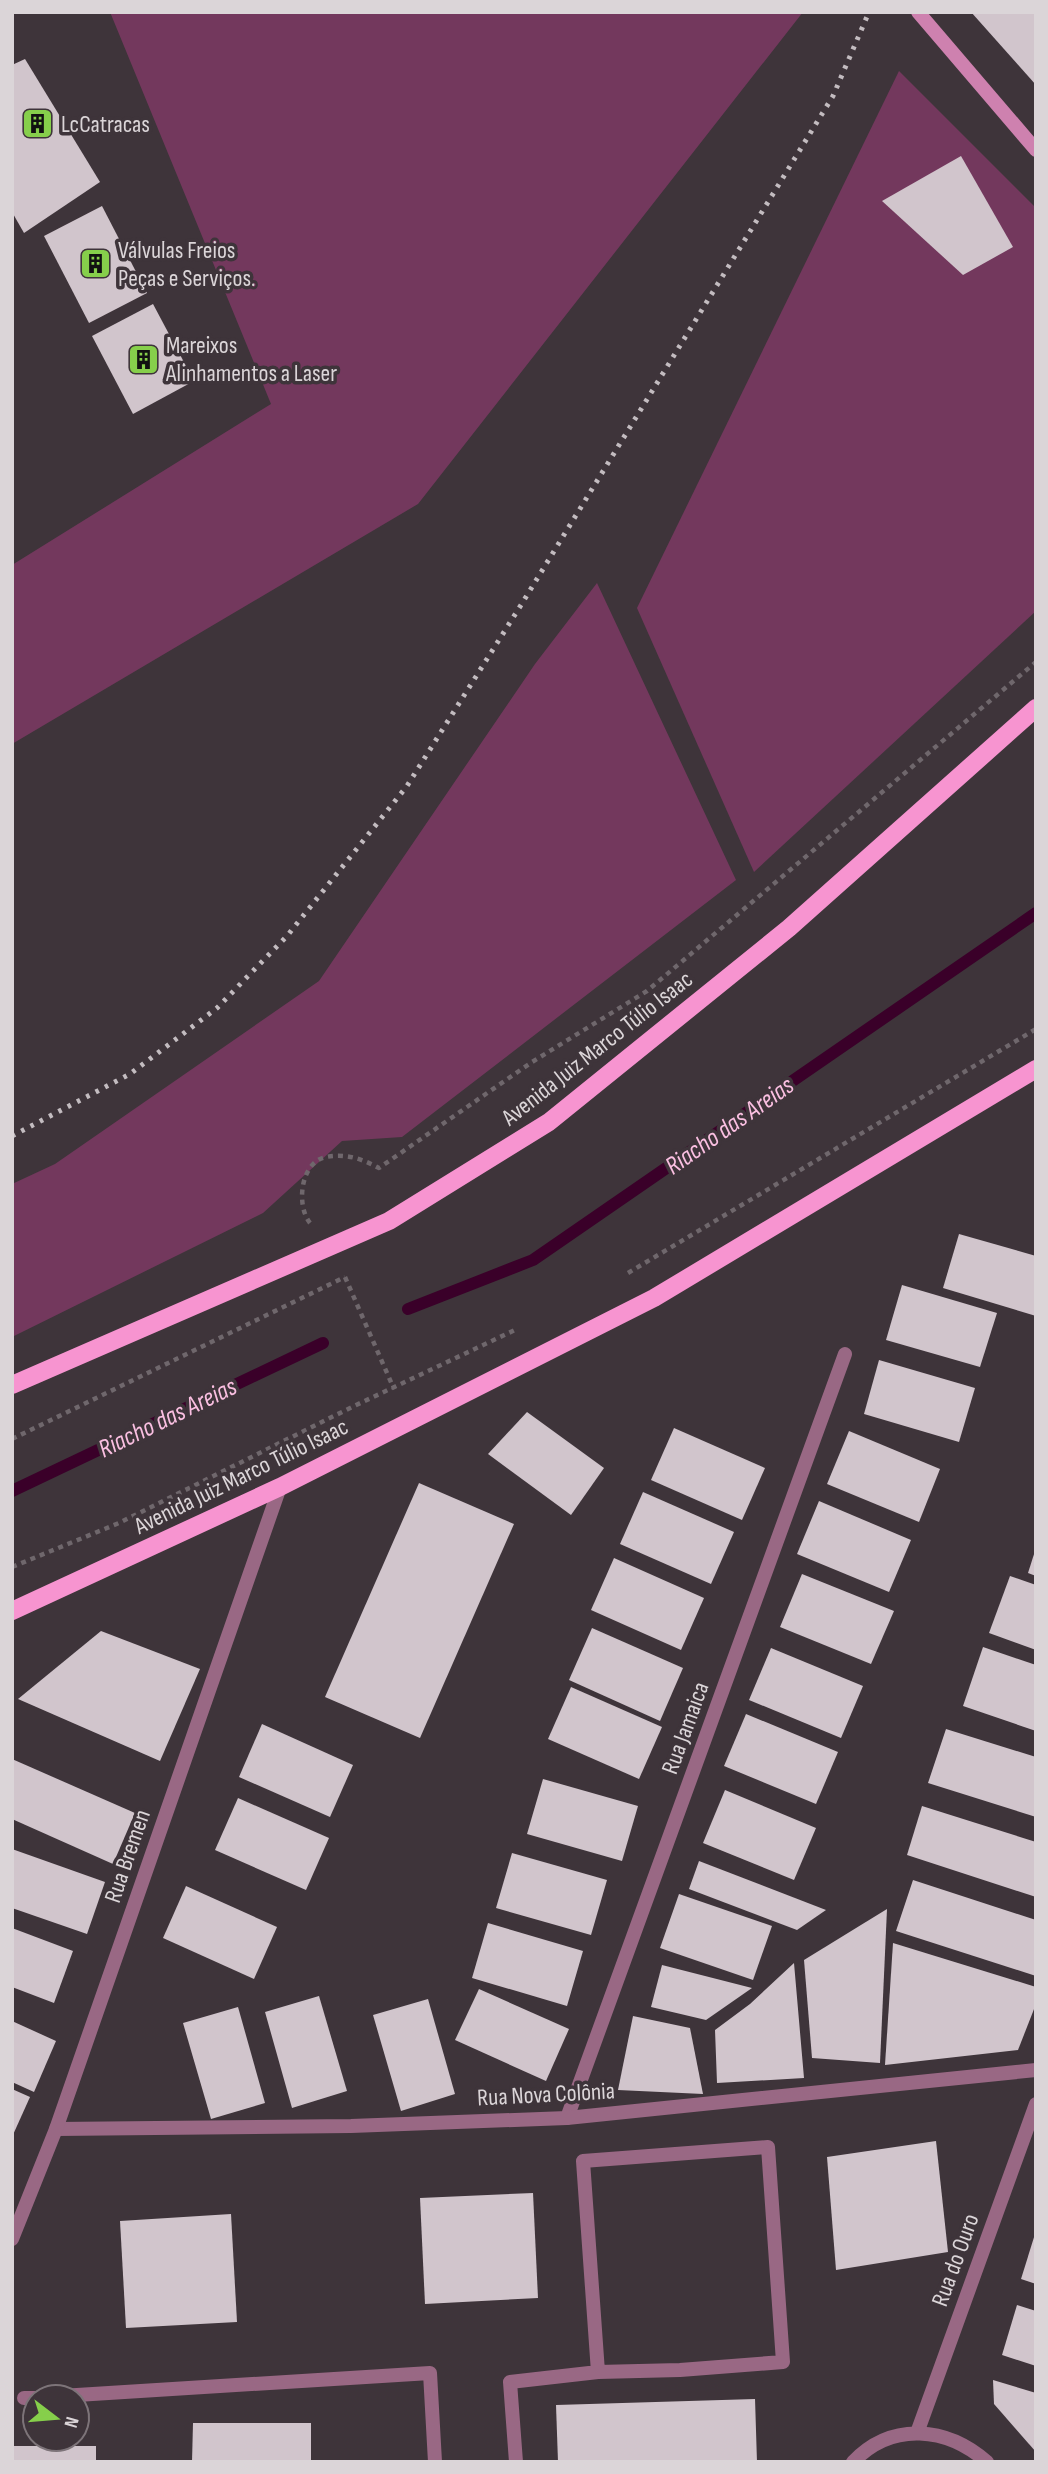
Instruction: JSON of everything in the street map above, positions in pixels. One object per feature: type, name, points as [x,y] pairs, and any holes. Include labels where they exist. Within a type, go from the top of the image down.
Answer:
[{"type":"main road","points":[[918,12],[1036,150]]},
{"type":"main road","name":"Avenida Juiz Marco Túlio Isaac","points":[[12,1385],[389,1221],[549,1122],[789,929],[1036,708]]},
{"type":"main road","name":"Avenida Juiz Marco Túlio Isaac","points":[[12,1611],[280,1487],[654,1298],[1036,1069]]},
{"type":"street","name":"Rua Jamaica","points":[[567,2118],[845,1354]]},
{"type":"street","name":"Rua Bremen","points":[[12,2239],[56,2129],[280,1487]]},
{"type":"street","name":"Rua Nova Colônia","points":[[56,2129],[351,2126],[567,2118],[1036,2070]]},
{"type":"street","name":"Rua do Ouro","points":[[917,2433],[1036,2104]]},
{"type":"street","points":[[516,2462],[510,2382],[598,2372],[680,2370],[783,2362],[768,2147],[583,2161],[598,2372]]},
{"type":"street","points":[[91,2394],[430,2373],[435,2462]]},
{"type":"street","points":[[853,2462],[862,2452],[888,2438],[917,2433],[945,2436],[971,2448],[987,2462]]},
{"type":"path","points":[[394,1389],[345,1277],[328,1247],[304,1216],[302,1191],[308,1170],[323,1157],[356,1156],[379,1168],[532,1062],[647,991],[1036,662]]},
{"type":"path","points":[[620,1278],[1036,1029]]},
{"type":"path","points":[[12,1439],[345,1277]]},
{"type":"path","points":[[12,1567],[119,1523],[340,1413],[525,1326]]},
{"type":"shaded area","points":[[110,12],[803,12],[418,504],[12,744],[12,565],[271,404]]},
{"type":"shaded area","points":[[899,71],[1036,208],[1036,611],[754,872],[637,608]]},
{"type":"shaded area","points":[[597,583],[736,880],[402,1137],[342,1141],[263,1213],[12,1337],[12,1184],[55,1164],[319,981],[535,664]]},
{"type":"building","points":[[971,12],[1036,12],[1036,85]]},
{"type":"building","name":"LcCatracas","points":[[25,59],[100,182],[24,233],[12,212],[12,65]]},
{"type":"building","points":[[961,156],[1013,247],[963,275],[882,201]]},
{"type":"building","name":"Válvulas Freios Peças e Serviços.","points":[[102,206],[147,293],[89,323],[44,236]]},
{"type":"building","name":"Mareixos Alinhamentos a Laser","points":[[153,304],[194,381],[133,414],[92,336]]},
{"type":"building","points":[[959,1234],[1036,1256],[1036,1316],[943,1288]]},
{"type":"building","points":[[902,1285],[997,1313],[980,1367],[886,1340]]},
{"type":"building","points":[[879,1360],[975,1388],[959,1442],[864,1414]]},
{"type":"building","points":[[527,1412],[604,1468],[571,1515],[488,1454]]},
{"type":"building","points":[[674,1428],[765,1468],[742,1520],[651,1480]]},
{"type":"building","points":[[849,1431],[940,1469],[919,1522],[827,1484]]},
{"type":"building","points":[[419,1483],[514,1524],[420,1738],[325,1697]]},
{"type":"building","points":[[643,1492],[734,1532],[711,1584],[620,1544]]},
{"type":"building","points":[[819,1501],[911,1540],[889,1592],[797,1554]]},
{"type":"building","points":[[1036,1551],[1036,1576],[1028,1573]]},
{"type":"building","points":[[614,1558],[704,1598],[681,1650],[591,1610]]},
{"type":"building","points":[[802,1574],[894,1611],[871,1664],[780,1627]]},
{"type":"building","points":[[1010,1576],[1036,1585],[1036,1650],[989,1633]]},
{"type":"building","points":[[592,1628],[683,1668],[660,1721],[569,1680]]},
{"type":"building","points":[[101,1631],[200,1669],[160,1761],[18,1699]]},
{"type":"building","points":[[983,1647],[1036,1665],[1036,1731],[963,1706]]},
{"type":"building","points":[[771,1648],[863,1686],[841,1738],[749,1700]]},
{"type":"building","points":[[571,1687],[662,1727],[639,1779],[548,1739]]},
{"type":"building","points":[[746,1714],[838,1752],[816,1804],[724,1766]]},
{"type":"building","points":[[262,1724],[353,1765],[330,1817],[239,1777]]},
{"type":"building","points":[[946,1729],[1036,1757],[1036,1817],[928,1783]]},
{"type":"building","points":[[12,1759],[135,1813],[113,1864],[12,1819]]},
{"type":"building","points":[[543,1779],[638,1806],[622,1861],[527,1834]]},
{"type":"building","points":[[725,1790],[816,1828],[794,1880],[703,1843]]},
{"type":"building","points":[[238,1798],[329,1838],[306,1890],[215,1850]]},
{"type":"building","points":[[922,1806],[1036,1842],[1036,1897],[907,1855]]},
{"type":"building","points":[[12,1849],[105,1882],[87,1934],[12,1908]]},
{"type":"building","points":[[512,1853],[607,1880],[591,1935],[496,1908]]},
{"type":"building","points":[[699,1861],[826,1910],[797,1930],[689,1889]]},
{"type":"building","points":[[913,1880],[1036,1920],[1036,1976],[896,1931]]},
{"type":"building","points":[[186,1886],[277,1927],[254,1979],[163,1938]]},
{"type":"building","points":[[679,1894],[772,1926],[753,1980],[660,1948]]},
{"type":"building","points":[[887,1909],[880,2063],[812,2058],[804,1960]]},
{"type":"building","points":[[488,1923],[583,1951],[567,2006],[472,1978]]},
{"type":"building","points":[[12,1928],[73,1951],[54,2003],[12,1987]]},
{"type":"building","points":[[893,1943],[1036,1987],[1036,2004],[1018,2050],[885,2065]]},
{"type":"building","points":[[794,1963],[804,2078],[717,2083],[715,2030],[750,2004]]},
{"type":"building","points":[[662,1965],[752,1988],[706,2020],[651,2007]]},
{"type":"building","points":[[479,1989],[569,2029],[546,2081],[455,2040]]},
{"type":"building","points":[[319,1996],[347,2091],[292,2108],[265,2012]]},
{"type":"building","points":[[428,1999],[455,2094],[401,2111],[373,2015]]},
{"type":"building","points":[[238,2007],[265,2103],[211,2119],[183,2023]]},
{"type":"building","points":[[633,2016],[690,2028],[703,2094],[618,2090]]},
{"type":"building","points":[[12,2021],[56,2041],[34,2092],[12,2082]]},
{"type":"building","points":[[12,2089],[30,2097],[12,2137]]},
{"type":"building","points":[[936,2141],[948,2252],[836,2270],[827,2157]]},
{"type":"building","points":[[533,2193],[538,2298],[425,2304],[420,2198]]},
{"type":"building","points":[[231,2214],[237,2322],[126,2328],[120,2221]]},
{"type":"building","points":[[1036,2234],[1036,2284],[1021,2279]]},
{"type":"building","points":[[1017,2305],[1036,2311],[1036,2366],[1002,2355]]},
{"type":"building","points":[[993,2380],[1036,2393],[1036,2452],[994,2404]]},
{"type":"building","points":[[755,2399],[757,2462],[558,2462],[556,2405]]},
{"type":"building","points":[[193,2423],[311,2423],[311,2462],[192,2462]]},
{"type":"building","points":[[12,2446],[21,2446],[21,2453],[91,2453],[91,2446],[96,2446],[96,2462],[12,2462]]},
{"type":"waterway","name":"Riacho das Areias","points":[[408,1309],[533,1260],[1036,913]]},
{"type":"waterway","name":"Riacho das Areias","points":[[12,1491],[323,1343]]},
{"type":"railway","points":[[12,1136],[130,1074],[217,1008],[287,936],[407,786],[833,96],[869,12]]},
{"type":"place","name":"LcCatracas","points":[[38,124]]},
{"type":"place","name":"Válvulas Freios Peças e Serviços.","points":[[95,264]]},
{"type":"place","name":"Mareixos Alinhamentos a Laser","points":[[143,359]]}]
